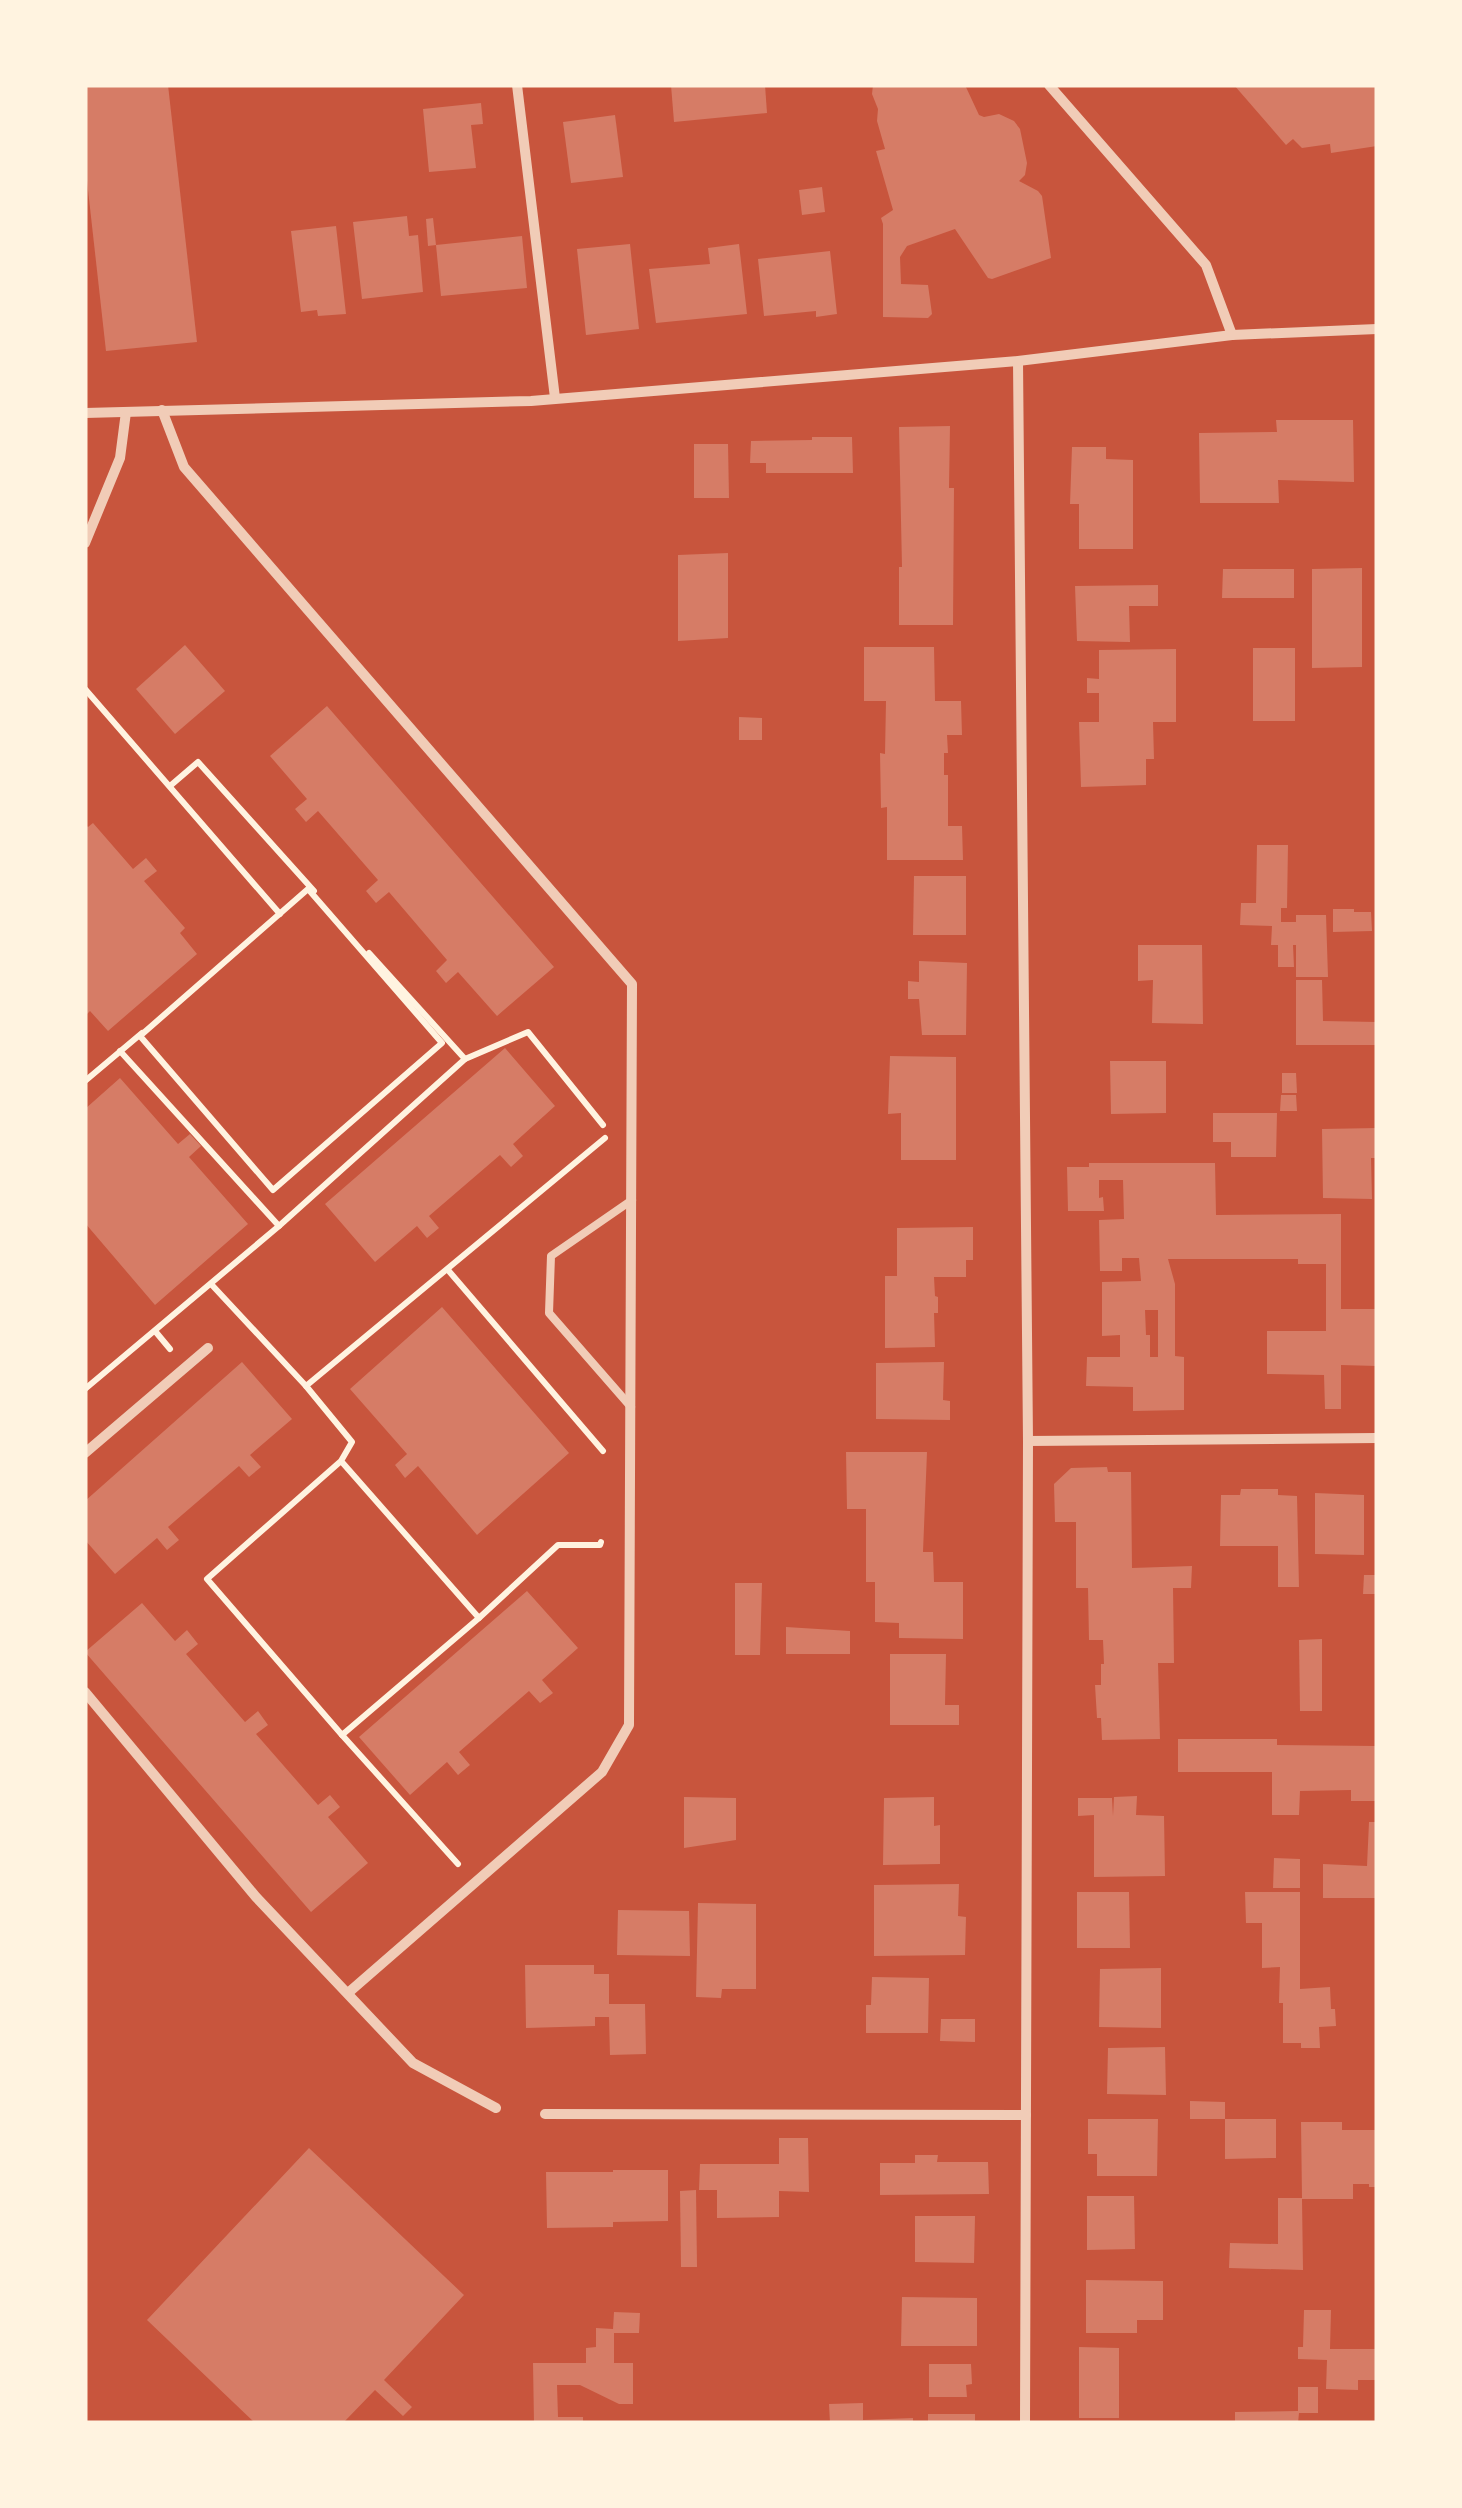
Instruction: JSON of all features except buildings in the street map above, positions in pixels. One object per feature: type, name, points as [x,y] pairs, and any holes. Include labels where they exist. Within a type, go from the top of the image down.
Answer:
[{"type":"street","points":[[517,85],[555,398]]},
{"type":"street","points":[[1049,85],[1206,265],[1232,335]]},
{"type":"street","points":[[85,413],[555,398],[1018,361],[1232,335],[1377,329]]},
{"type":"street","points":[[1018,361],[1028,1441],[1026,2423]]},
{"type":"street","points":[[162,410],[184,467],[632,984],[629,1725],[602,1772],[348,1994]]},
{"type":"street","points":[[85,543],[120,458],[126,412]]},
{"type":"street","points":[[85,1453],[208,1348]]},
{"type":"street","points":[[1028,1441],[1377,1438]]},
{"type":"street","points":[[85,1692],[256,1897],[413,2063],[496,2108]]},
{"type":"street","points":[[544,2114],[1026,2115]]},
{"type":"lane","points":[[631,1406],[549,1313],[551,1256],[632,1200]]},
{"type":"path","points":[[85,688],[281,913]]},
{"type":"path","points":[[170,786],[198,762],[465,1060]]},
{"type":"path","points":[[85,1082],[308,889],[442,1043],[274,1190],[140,1036],[281,913]]},
{"type":"path","points":[[85,1390],[279,1226],[465,1060],[528,1032],[610,1134],[306,1386]]},
{"type":"path","points":[[120,1052],[279,1226]]},
{"type":"path","points":[[448,1270],[607,1455]]},
{"type":"path","points":[[212,1284],[352,1442],[340,1460],[206,1579],[475,1884]]},
{"type":"path","points":[[154,1331],[164,1342]]},
{"type":"path","points":[[340,1460],[479,1618]]},
{"type":"path","points":[[342,1735],[479,1618],[558,1544],[600,1545],[602,1527]]}]
